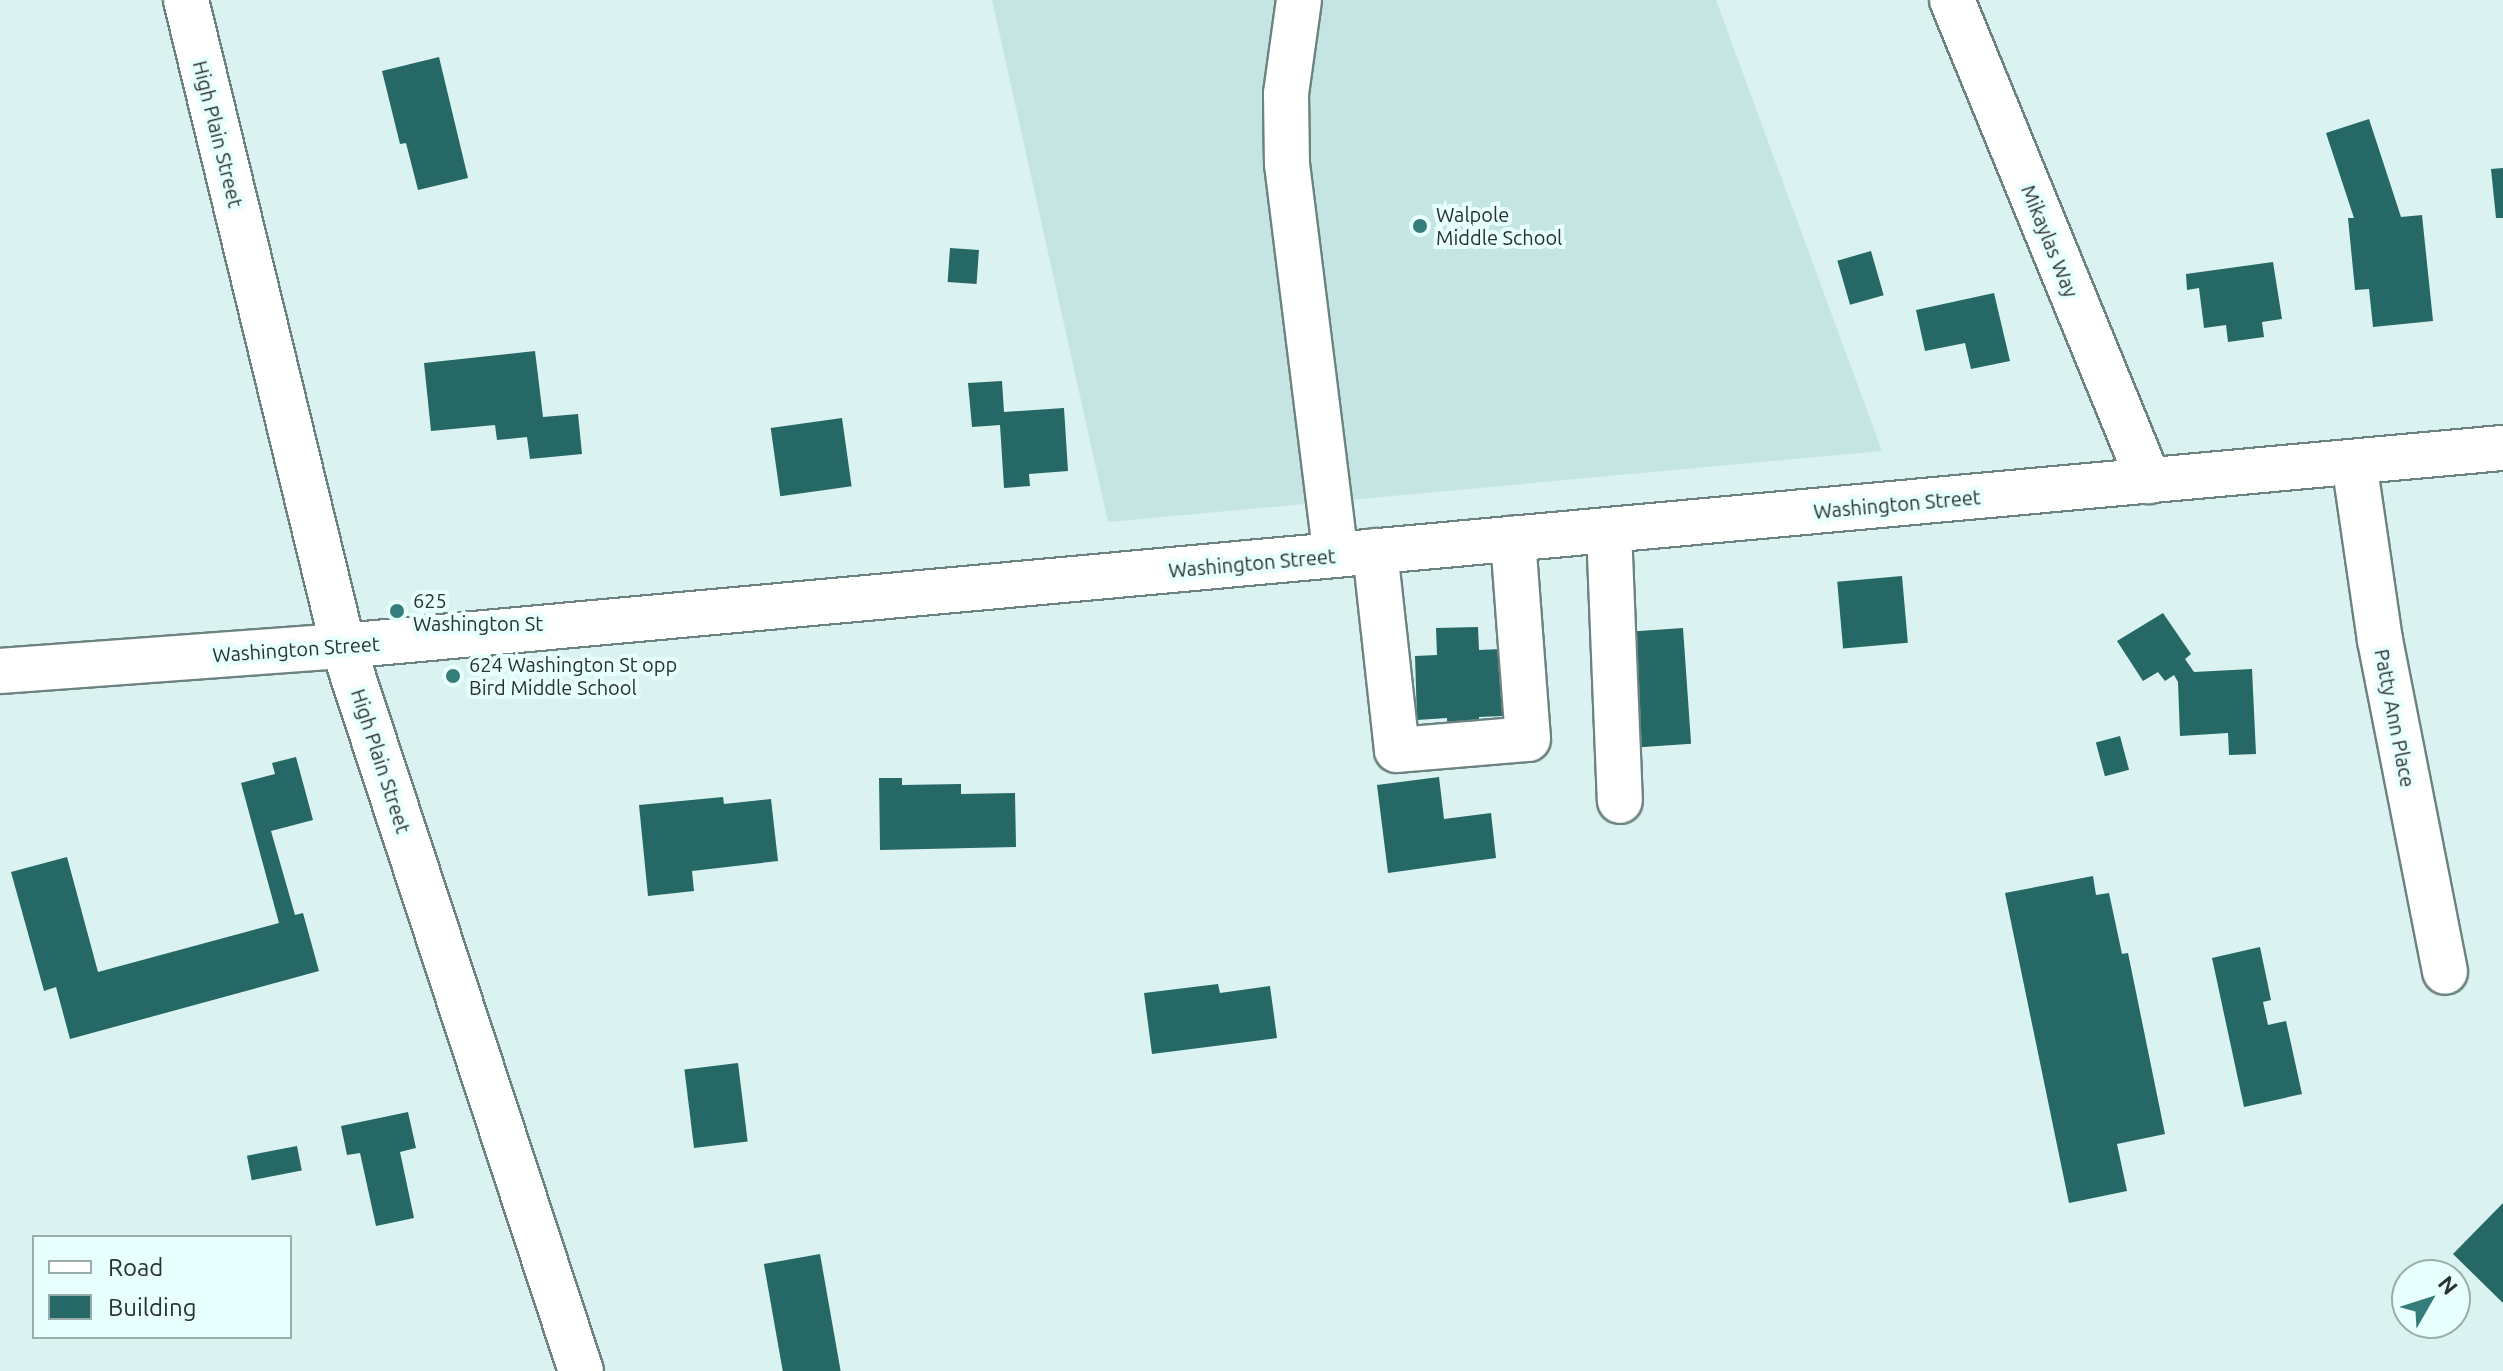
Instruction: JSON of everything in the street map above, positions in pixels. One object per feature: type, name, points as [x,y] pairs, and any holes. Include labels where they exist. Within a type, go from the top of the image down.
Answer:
[{"type":"main road","name":"High Plain Street","points":[[186,0],[343,646],[581,1371]]},
{"type":"main road","points":[[1299,0],[1286,94],[1287,164],[1355,553],[1397,750],[1528,739],[1513,539]]},
{"type":"main road","name":"Mikaylas Way","points":[[1952,0],[2149,481]]},
{"type":"main road","name":"Washington Street","points":[[0,671],[343,646],[2503,448]]},
{"type":"main road","name":"Patty Ann Place","points":[[2354,462],[2380,640],[2445,972]]},
{"type":"main road","points":[[1609,530],[1620,801]]},
{"type":"shaded area","name":"Walpole Middle School","points":[[992,0],[1716,0],[1882,451],[1108,522]]},
{"type":"building","points":[[439,57],[468,178],[418,190],[406,143],[400,144],[382,71]]},
{"type":"building","points":[[2369,119],[2401,217],[2422,215],[2433,321],[2373,327],[2369,289],[2355,290],[2348,218],[2354,218],[2326,133]]},
{"type":"building","points":[[2503,168],[2503,218],[2496,218],[2491,169]]},
{"type":"building","points":[[950,248],[979,250],[977,284],[948,282]]},
{"type":"building","points":[[1871,251],[1884,295],[1850,305],[1837,261]]},
{"type":"building","points":[[2273,262],[2282,319],[2262,322],[2264,337],[2228,342],[2226,325],[2204,328],[2199,288],[2187,290],[2186,274]]},
{"type":"building","points":[[1994,293],[2010,361],[1971,369],[1965,343],[1925,351],[1916,310]]},
{"type":"building","points":[[535,351],[543,417],[578,414],[582,454],[530,459],[527,437],[497,440],[495,425],[431,431],[424,363]]},
{"type":"building","points":[[1002,381],[1004,412],[1064,408],[1068,471],[1029,474],[1030,486],[1004,488],[1000,425],[972,427],[968,383]]},
{"type":"building","points":[[842,418],[852,486],[780,496],[771,428]]},
{"type":"building","points":[[1902,576],[1908,643],[1843,648],[1837,582]]},
{"type":"building","points":[[2163,613],[2191,654],[2185,659],[2194,672],[2252,669],[2256,754],[2229,755],[2228,733],[2180,736],[2178,682],[2174,675],[2165,681],[2158,672],[2143,681],[2117,641]]},
{"type":"building","points":[[1478,627],[1479,650],[1501,649],[1503,716],[1479,717],[1480,738],[1448,739],[1447,718],[1417,720],[1415,656],[1437,655],[1436,628]]},
{"type":"building","points":[[1683,628],[1691,744],[1636,748],[1628,632]]},
{"type":"building","points":[[2120,736],[2129,770],[2105,776],[2096,742]]},
{"type":"building","points":[[296,757],[313,820],[271,831],[295,915],[303,913],[319,971],[70,1039],[56,987],[44,991],[11,872],[67,857],[98,972],[279,923],[241,783],[275,774],[272,763]]},
{"type":"building","points":[[1439,777],[1444,819],[1491,813],[1496,858],[1388,873],[1377,785]]},
{"type":"building","points":[[879,778],[902,778],[902,785],[961,784],[961,794],[1015,793],[1016,847],[880,850]]},
{"type":"building","points":[[723,797],[724,804],[771,799],[778,861],[692,871],[694,891],[648,896],[639,805]]},
{"type":"building","points":[[2093,876],[2096,895],[2109,893],[2122,954],[2128,953],[2165,1134],[2117,1144],[2127,1191],[2069,1203],[2005,893]]},
{"type":"building","points":[[2260,947],[2271,1000],[2263,1002],[2268,1025],[2286,1021],[2302,1094],[2244,1107],[2212,958]]},
{"type":"building","points":[[1218,984],[1220,993],[1270,986],[1277,1038],[1152,1054],[1144,993]]},
{"type":"building","points":[[738,1063],[748,1141],[694,1148],[684,1070]]},
{"type":"building","points":[[408,1112],[416,1148],[400,1152],[414,1218],[376,1226],[360,1153],[347,1155],[341,1126]]},
{"type":"building","points":[[297,1146],[302,1171],[252,1180],[247,1156]]},
{"type":"building","points":[[2503,1203],[2503,1303],[2471,1272],[2471,1259],[2458,1259],[2453,1254]]},
{"type":"building","points":[[820,1254],[841,1371],[783,1371],[764,1264]]},
{"type":"place","name":"Walpole Middle School","points":[[1420,226]]},
{"type":"place","name":"625 Washington St","points":[[397,611]]},
{"type":"place","name":"624 Washington St opp Bird Middle School","points":[[453,676]]}]
